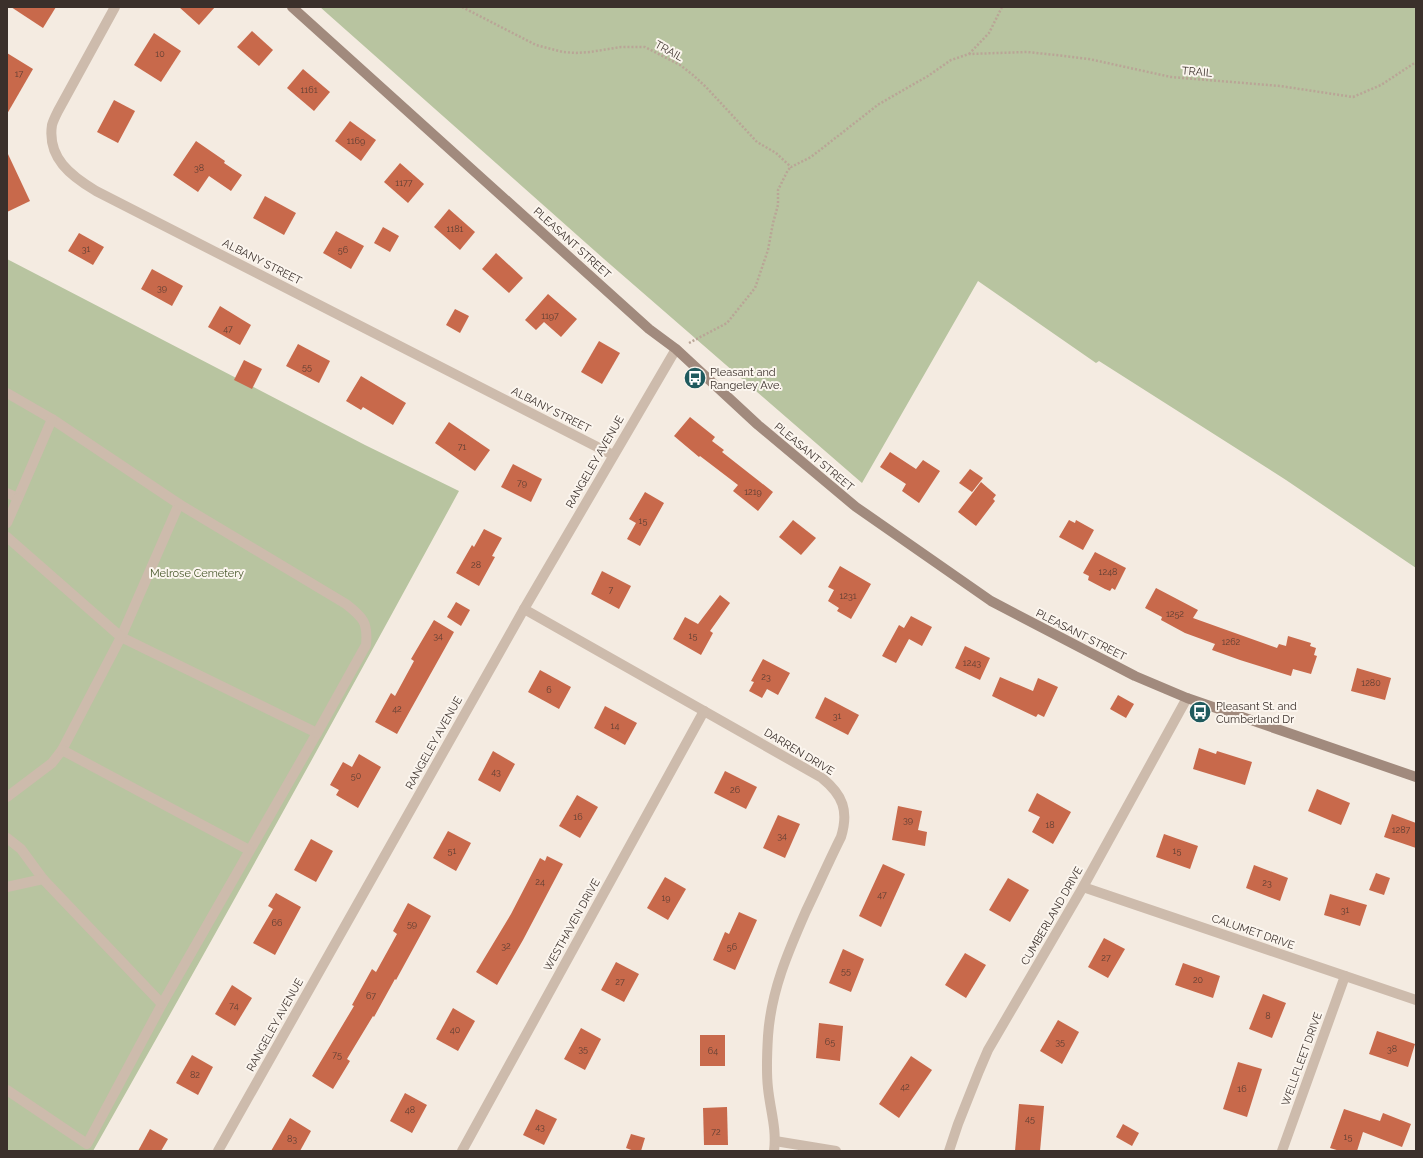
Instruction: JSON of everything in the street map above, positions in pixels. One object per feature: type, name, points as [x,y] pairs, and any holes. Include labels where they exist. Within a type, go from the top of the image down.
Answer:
[{"type":"main road","name":"PLEASANT STREET","points":[[292,7],[649,329],[676,349],[758,425],[856,507],[991,601],[1134,676],[1187,698],[1416,777]]},
{"type":"street","name":"ALBANY STREET","points":[[115,7],[58,111],[52,125],[52,141],[56,155],[66,169],[79,181],[612,455]]},
{"type":"street","name":"RANGELEY AVENUE","points":[[218,1151],[524,609],[612,455],[676,349]]},
{"type":"street","points":[[7,393],[52,419],[179,504],[346,604],[358,614],[364,623],[367,632],[366,646],[162,1004],[85,1148],[7,1090]]},
{"type":"street","points":[[7,523],[52,419]]},
{"type":"street","points":[[7,493],[18,498]]},
{"type":"street","points":[[7,797],[52,763],[62,750],[121,637],[179,504]]},
{"type":"street","points":[[7,537],[121,637],[317,734]]},
{"type":"street","name":"DARREN DRIVE","points":[[524,609],[822,778],[835,791],[844,806],[845,822],[841,836],[788,952],[773,999],[768,1036],[767,1072],[768,1088],[775,1128],[774,1146]]},
{"type":"street","name":"CUMBERLAND DRIVE","points":[[949,1151],[951,1141],[988,1050],[1083,887],[1187,698]]},
{"type":"street","name":"WESTHAVEN DRIVE","points":[[462,1151],[704,711]]},
{"type":"street","points":[[62,750],[249,850]]},
{"type":"street","points":[[7,838],[21,849],[43,879],[162,1004]]},
{"type":"street","points":[[7,887],[43,879]]},
{"type":"street","name":"CALUMET DRIVE","points":[[1083,887],[1416,1000]]},
{"type":"street","name":"WELLFLEET DRIVE","points":[[1282,1151],[1345,976]]},
{"type":"street","points":[[774,1146],[836,1151]]},
{"type":"path","name":"TRAIL","points":[[462,7],[536,45],[562,52],[583,53],[621,47],[645,47],[680,65],[693,75],[757,142],[776,153],[791,167],[811,157],[879,104],[933,73],[951,60],[970,54],[1027,52],[1056,55],[1089,59],[1170,77],[1280,86],[1352,97],[1381,85],[1416,62]]},
{"type":"path","points":[[970,54],[988,33],[1002,7]]},
{"type":"path","points":[[676,349],[727,322],[755,288],[768,250],[778,205],[778,190],[791,167]]},
{"type":"green space","points":[[320,7],[1416,7],[1416,568],[1286,480],[1099,361],[1096,363],[978,281],[862,483],[604,259]]},
{"type":"green space","name":"Melrose Cemetery","points":[[7,259],[365,445],[459,491],[278,822],[93,1151],[7,1151]]},
{"type":"building","points":[[11,7],[56,7],[43,28]]},
{"type":"building","points":[[179,7],[215,7],[199,25]]},
{"type":"building","points":[[252,31],[273,50],[259,66],[237,47]]},
{"type":"building","points":[[154,33],[181,51],[161,82],[134,65]]},
{"type":"building","points":[[7,53],[33,69],[7,114]]},
{"type":"building","points":[[303,69],[330,92],[314,111],[287,88]]},
{"type":"building","points":[[114,100],[135,111],[118,143],[97,132]]},
{"type":"building","points":[[350,121],[376,140],[361,161],[335,141]]},
{"type":"building","points":[[196,141],[242,175],[231,191],[209,176],[198,192],[173,175]]},
{"type":"building","points":[[7,152],[30,201],[7,212]]},
{"type":"building","points":[[400,163],[424,184],[408,203],[384,182]]},
{"type":"building","points":[[265,196],[296,213],[284,235],[253,218]]},
{"type":"building","points":[[449,209],[475,232],[460,250],[434,227]]},
{"type":"building","points":[[383,227],[399,236],[390,252],[374,243]]},
{"type":"building","points":[[336,231],[364,246],[351,269],[323,253]]},
{"type":"building","points":[[79,233],[104,247],[93,265],[68,251]]},
{"type":"building","points":[[496,253],[523,278],[509,293],[482,269]]},
{"type":"building","points":[[152,269],[183,286],[172,306],[141,289]]},
{"type":"building","points":[[548,294],[577,319],[561,337],[544,322],[536,330],[525,320]]},
{"type":"building","points":[[220,306],[251,325],[240,345],[208,327]]},
{"type":"building","points":[[455,309],[469,316],[460,333],[446,325]]},
{"type":"building","points":[[599,341],[620,353],[602,384],[581,372]]},
{"type":"building","points":[[298,344],[330,361],[319,383],[286,366]]},
{"type":"building","points":[[244,360],[262,369],[252,389],[234,380]]},
{"type":"building","points":[[361,376],[406,403],[393,425],[363,407],[361,410],[346,401]]},
{"type":"building","points":[[690,417],[715,437],[712,441],[724,450],[722,452],[773,492],[758,511],[733,491],[738,485],[700,456],[699,457],[674,436]]},
{"type":"building","points":[[449,422],[490,450],[475,471],[435,443]]},
{"type":"building","points":[[890,452],[916,469],[923,460],[940,471],[919,503],[902,491],[906,484],[880,467]]},
{"type":"building","points":[[513,464],[542,479],[531,502],[501,487]]},
{"type":"building","points":[[970,469],[983,478],[972,492],[959,483]]},
{"type":"building","points":[[981,482],[996,495],[993,499],[995,501],[976,526],[958,512]]},
{"type":"building","points":[[645,492],[664,503],[640,546],[627,539],[636,523],[629,519]]},
{"type":"building","points":[[793,520],[816,538],[801,555],[779,537]]},
{"type":"building","points":[[1069,520],[1075,523],[1076,520],[1094,530],[1083,550],[1059,537]]},
{"type":"building","points":[[484,529],[502,538],[492,556],[495,557],[479,586],[456,573],[472,545],[474,547]]},
{"type":"building","points":[[1095,552],[1126,568],[1115,590],[1112,588],[1110,591],[1088,580],[1089,576],[1083,573]]},
{"type":"building","points":[[840,566],[871,584],[851,619],[837,611],[839,608],[828,601],[834,590],[828,587]]},
{"type":"building","points":[[602,571],[631,586],[619,609],[591,594]]},
{"type":"building","points":[[1156,588],[1198,610],[1193,618],[1277,648],[1279,644],[1286,646],[1288,636],[1311,643],[1310,646],[1316,648],[1314,655],[1317,656],[1311,674],[1293,669],[1291,676],[1212,650],[1215,644],[1185,633],[1161,620],[1162,617],[1145,608]]},
{"type":"building","points":[[720,595],[730,603],[710,631],[713,633],[701,655],[673,639],[685,617],[698,624]]},
{"type":"building","points":[[456,602],[470,610],[461,626],[447,617]]},
{"type":"building","points":[[911,616],[932,627],[922,646],[909,639],[896,663],[882,656],[899,625],[904,628]]},
{"type":"building","points":[[434,620],[454,632],[397,734],[375,722],[391,693],[395,696],[414,661],[411,659]]},
{"type":"building","points":[[965,646],[990,658],[980,680],[955,668]]},
{"type":"building","points":[[763,659],[790,673],[778,695],[767,689],[762,698],[749,691],[754,682],[751,681]]},
{"type":"building","points":[[1357,668],[1391,678],[1385,700],[1351,691]]},
{"type":"building","points":[[540,670],[571,687],[559,709],[528,692]]},
{"type":"building","points":[[1000,677],[1033,691],[1038,678],[1058,687],[1044,717],[1038,714],[1036,717],[992,696]]},
{"type":"building","points":[[1118,695],[1134,704],[1126,718],[1110,709]]},
{"type":"building","points":[[825,697],[859,715],[848,735],[815,718]]},
{"type":"building","points":[[605,706],[637,723],[625,745],[594,728]]},
{"type":"building","points":[[1199,748],[1216,754],[1217,751],[1252,762],[1245,785],[1193,769]]},
{"type":"building","points":[[493,751],[515,764],[500,792],[478,780]]},
{"type":"building","points":[[359,754],[381,767],[358,808],[336,795],[339,790],[330,785],[343,762],[352,767]]},
{"type":"building","points":[[725,771],[757,787],[746,809],[714,793]]},
{"type":"building","points":[[1317,789],[1350,803],[1341,825],[1308,811]]},
{"type":"building","points":[[1037,793],[1071,812],[1053,844],[1032,832],[1040,817],[1028,811]]},
{"type":"building","points":[[577,795],[598,807],[580,838],[559,826]]},
{"type":"building","points":[[898,806],[922,811],[918,830],[927,832],[925,846],[892,840]]},
{"type":"building","points":[[1392,814],[1416,823],[1416,848],[1384,837]]},
{"type":"building","points":[[778,815],[800,824],[785,858],[763,848]]},
{"type":"building","points":[[448,831],[471,843],[456,871],[433,858]]},
{"type":"building","points":[[1164,834],[1198,846],[1190,869],[1156,857]]},
{"type":"building","points":[[311,839],[333,851],[316,882],[294,870]]},
{"type":"building","points":[[547,856],[563,864],[523,940],[497,985],[476,972],[511,914],[540,858],[545,861]]},
{"type":"building","points":[[883,864],[905,874],[881,927],[859,916]]},
{"type":"building","points":[[1254,865],[1288,878],[1280,901],[1246,888]]},
{"type":"building","points":[[1376,873],[1390,878],[1384,895],[1369,890]]},
{"type":"building","points":[[665,877],[686,889],[668,920],[647,908]]},
{"type":"building","points":[[1008,878],[1029,890],[1010,922],[989,910]]},
{"type":"building","points":[[276,893],[301,907],[275,955],[253,943],[273,909],[268,906]]},
{"type":"building","points":[[1330,894],[1367,905],[1360,926],[1324,915]]},
{"type":"building","points":[[408,903],[431,916],[396,980],[395,979],[374,1017],[373,1016],[347,1059],[350,1061],[333,1089],[312,1076],[354,1006],[352,1005],[372,969],[376,972],[397,934],[393,931]]},
{"type":"building","points":[[739,912],[757,920],[735,970],[713,960],[725,932],[729,934]]},
{"type":"building","points":[[1104,938],[1125,949],[1108,978],[1088,967]]},
{"type":"building","points":[[843,949],[864,959],[851,992],[829,983]]},
{"type":"building","points":[[965,953],[986,965],[966,998],[945,985]]},
{"type":"building","points":[[616,962],[639,974],[624,1002],[601,990]]},
{"type":"building","points":[[1183,963],[1220,976],[1213,998],[1175,985]]},
{"type":"building","points":[[232,985],[252,998],[235,1026],[215,1014]]},
{"type":"building","points":[[1263,994],[1286,1003],[1272,1038],[1249,1029]]},
{"type":"building","points":[[453,1008],[475,1021],[458,1051],[436,1039]]},
{"type":"building","points":[[1058,1020],[1079,1032],[1062,1064],[1040,1051]]},
{"type":"building","points":[[819,1023],[843,1026],[840,1061],[816,1058]]},
{"type":"building","points":[[581,1028],[601,1039],[585,1070],[564,1059]]},
{"type":"building","points":[[1377,1031],[1415,1044],[1408,1067],[1369,1054]]},
{"type":"building","points":[[700,1035],[725,1035],[725,1066],[700,1066]]},
{"type":"building","points":[[192,1055],[213,1067],[198,1095],[176,1083]]},
{"type":"building","points":[[911,1056],[932,1070],[899,1118],[879,1104]]},
{"type":"building","points":[[1238,1062],[1262,1069],[1247,1117],[1223,1109]]},
{"type":"building","points":[[405,1093],[427,1105],[412,1133],[390,1121]]},
{"type":"building","points":[[1019,1104],[1044,1106],[1040,1151],[1015,1151]]},
{"type":"building","points":[[727,1107],[728,1145],[704,1145],[703,1108]]},
{"type":"building","points":[[536,1109],[557,1119],[544,1145],[523,1135]]},
{"type":"building","points":[[1344,1109],[1380,1121],[1383,1113],[1411,1124],[1402,1147],[1363,1132],[1357,1151],[1340,1151],[1330,1148]]},
{"type":"building","points":[[290,1118],[311,1131],[300,1151],[271,1151]]},
{"type":"building","points":[[1123,1124],[1139,1133],[1132,1146],[1116,1137]]},
{"type":"building","points":[[150,1129],[168,1139],[161,1151],[138,1151]]},
{"type":"building","points":[[631,1134],[645,1138],[641,1151],[634,1151],[626,1148]]},
{"type":"place","name":"Pleasant and Rangeley Ave.","points":[[695,378]]},
{"type":"place","name":"Pleasant St. and Cumberland Dr","points":[[1200,712]]}]
